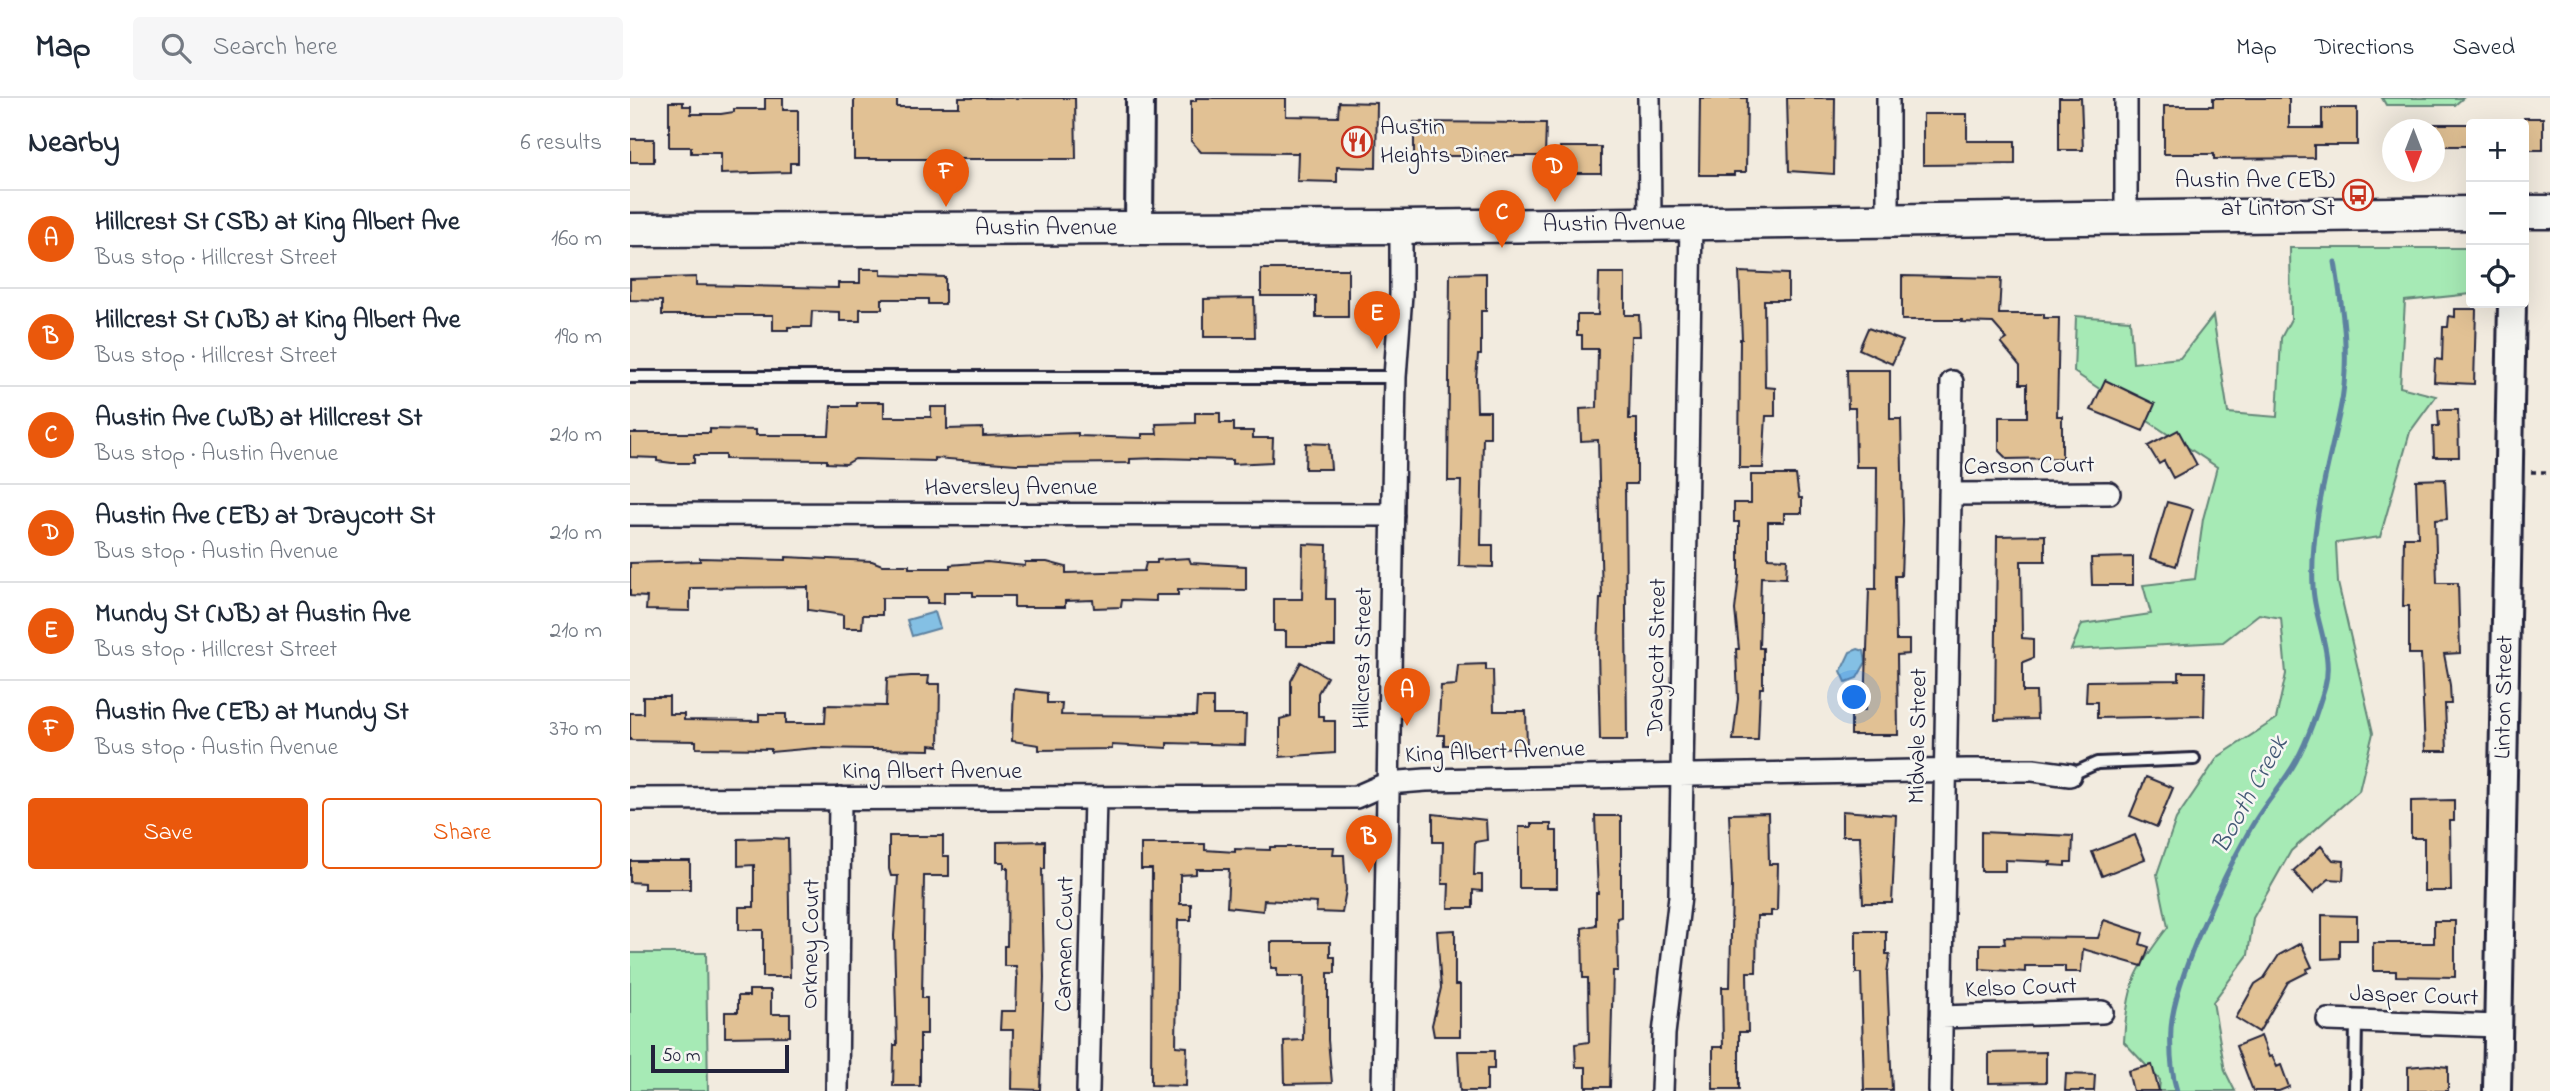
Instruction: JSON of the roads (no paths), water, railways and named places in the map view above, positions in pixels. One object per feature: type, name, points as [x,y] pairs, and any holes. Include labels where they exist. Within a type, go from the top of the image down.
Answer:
[{"type":"main road","points":[[2529,212],[2550,212]]},
{"type":"main road","name":"Austin Avenue","points":[[630,230],[1401,227],[2466,213]]},
{"type":"street","points":[[1139,228],[1140,98]]},
{"type":"street","points":[[1649,98],[1650,223]]},
{"type":"street","points":[[1888,98],[1888,220]]},
{"type":"street","points":[[2126,98],[2126,219]]},
{"type":"street","name":"Draycott Street","points":[[1662,1091],[1664,1034],[1679,913],[1691,222]]},
{"type":"street","name":"Hillcrest Street","points":[[1383,1091],[1392,514],[1395,377],[1401,294],[1401,227]]},
{"type":"street","name":"Linton Street","points":[[2497,1091],[2512,308]]},
{"type":"street","name":"Midvale Street","points":[[1940,1091],[1952,382]]},
{"type":"street","name":"Carson Court","points":[[1950,494],[2109,493]]},
{"type":"street","name":"Haversley Avenue","points":[[630,514],[1392,514]]},
{"type":"street","name":"King Albert Avenue","points":[[630,799],[1356,797],[1388,783],[1426,780],[2033,770],[2070,775]]},
{"type":"street","name":"Orkney Court","points":[[836,1091],[840,798]]},
{"type":"street","name":"Carmen Court","points":[[1088,1091],[1095,798]]},
{"type":"street","name":"Kelso Court","points":[[1941,1017],[2102,1012]]},
{"type":"street","name":"Jasper Court","points":[[2328,1020],[2498,1026]]},
{"type":"lane","points":[[630,377],[1395,377]]},
{"type":"lane","name":"King Albert Avenue","points":[[2070,775],[2097,763],[2194,759]]},
{"type":"lane","points":[[2355,1091],[2356,1021]]},
{"type":"water","points":[[935,612],[940,628],[912,636],[907,620]]},
{"type":"water","points":[[1858,649],[1864,651],[1866,662],[1857,678],[1846,682],[1841,671],[1850,652]]},
{"type":"waterway","name":"Booth Creek","points":[[2177,1091],[2171,1060],[2171,1028],[2174,1007],[2190,956],[2214,900],[2249,831],[2301,752],[2325,686],[2327,662],[2314,599],[2313,564],[2317,519],[2345,373],[2343,318],[2335,262]]},
{"type":"place","name":"Austin Heights Diner","points":[[1357,142]]},
{"type":"place","name":"Austin Ave (EB) at Linton St","points":[[2358,195]]},
{"type":"place","name":"Austin Ave (EB) at Draycott St","points":[[1555,202]]},
{"type":"place","name":"Austin Ave (EB) at Mundy St","points":[[946,207]]},
{"type":"place","name":"Austin Ave (WB) at Hillcrest St","points":[[1502,248]]},
{"type":"place","name":"Mundy St (NB) at Austin Ave","points":[[1377,349]]},
{"type":"place","name":"Hillcrest St (SB) at King Albert Ave","points":[[1407,726]]},
{"type":"place","name":"Hillcrest St (NB) at King Albert Ave","points":[[1369,873]]}]
